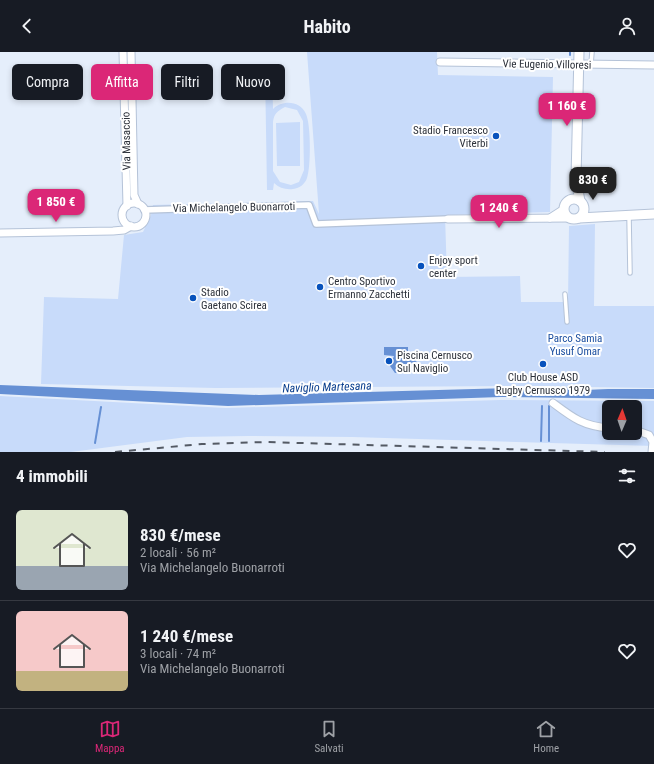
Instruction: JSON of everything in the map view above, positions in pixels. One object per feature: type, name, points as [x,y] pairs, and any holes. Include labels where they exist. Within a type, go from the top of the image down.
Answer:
[{"type":"street","name":"Via Masaccio","points":[[123,52],[127,206],[123,212],[124,221]]},
{"type":"street","name":"Via Masaccio","points":[[131,52],[134,195],[138,204]]},
{"type":"street","points":[[575,200],[579,52]]},
{"type":"street","name":"Vie Eugenio Villoresi","points":[[440,62],[654,65]]},
{"type":"street","points":[[550,218],[564,209],[566,204],[575,200]]},
{"type":"street","points":[[575,200],[583,205],[582,214]]},
{"type":"street","points":[[0,233],[113,231],[124,230],[131,226],[138,226],[143,223],[145,216],[144,210],[138,204],[127,206]]},
{"type":"street","name":"Via Michelangelo Buonarroti","points":[[144,210],[308,205],[316,224],[569,218]]},
{"type":"street","points":[[564,209],[569,218],[582,214],[599,217],[654,214]]},
{"type":"street","points":[[113,231],[124,221],[131,226]]},
{"type":"street","points":[[553,403],[581,423],[602,428]]},
{"type":"street","points":[[642,432],[649,435],[653,442],[652,452]]},
{"type":"lane","points":[[592,52],[592,64]]},
{"type":"lane","points":[[629,215],[630,273]]},
{"type":"lane","points":[[565,294],[567,322]]},
{"type":"green space","name":"Parco Samia Yusuf Omar","points":[[307,52],[437,52],[438,75],[553,77],[550,212],[445,215],[447,277],[520,276],[521,302],[568,302],[569,226],[595,224],[594,306],[654,306],[654,388],[526,386],[216,388],[41,384],[44,297],[118,299],[124,235],[143,232],[151,215],[153,205],[313,201],[319,214]]},
{"type":"green space","points":[[266,100],[273,100],[273,109],[286,103],[300,106],[308,119],[310,136],[310,156],[308,173],[305,182],[298,188],[288,189],[280,187],[274,183],[273,190],[267,190]],"holes":[[[285,107],[297,110],[303,121],[304,170],[299,182],[291,185],[280,182],[273,171],[274,117],[276,113]]]},
{"type":"green space","points":[[300,122],[300,166],[277,166],[276,123]]},
{"type":"green space","points":[[0,396],[226,408],[500,400],[602,401],[602,440],[642,440],[642,401],[654,401],[654,446],[352,437],[248,436],[187,437],[71,452],[0,452]]},
{"type":"water","points":[[384,347],[408,347],[408,354],[415,355],[417,361],[407,364],[402,372],[395,373],[390,366],[394,356],[384,355]]},
{"type":"water","points":[[0,385],[259,395],[550,387],[579,388],[585,390],[654,389],[654,399],[501,397],[228,406],[0,394]]},
{"type":"waterway","points":[[541,441],[542,406]]},
{"type":"waterway","points":[[549,406],[549,441]]},
{"type":"waterway","points":[[95,443],[101,407]]},
{"type":"railway","points":[[115,452],[202,444],[266,442],[605,452]]},
{"type":"place","name":"Stadio Francesco Viterbi","points":[[496,136]]},
{"type":"place","name":"Enjoy sport center","points":[[421,266]]},
{"type":"place","name":"Centro Sportivo Ermanno Zacchetti","points":[[320,287]]},
{"type":"place","name":"Stadio Gaetano Scirea","points":[[193,298]]},
{"type":"place","name":"Piscina Cernusco Sul Naviglio","points":[[389,361]]},
{"type":"place","name":"Club House ASD Rugby Cernusco 1979","points":[[543,364]]},
{"type":"water label","name":"Naviglio Martesana","points":[[327,387]]}]
